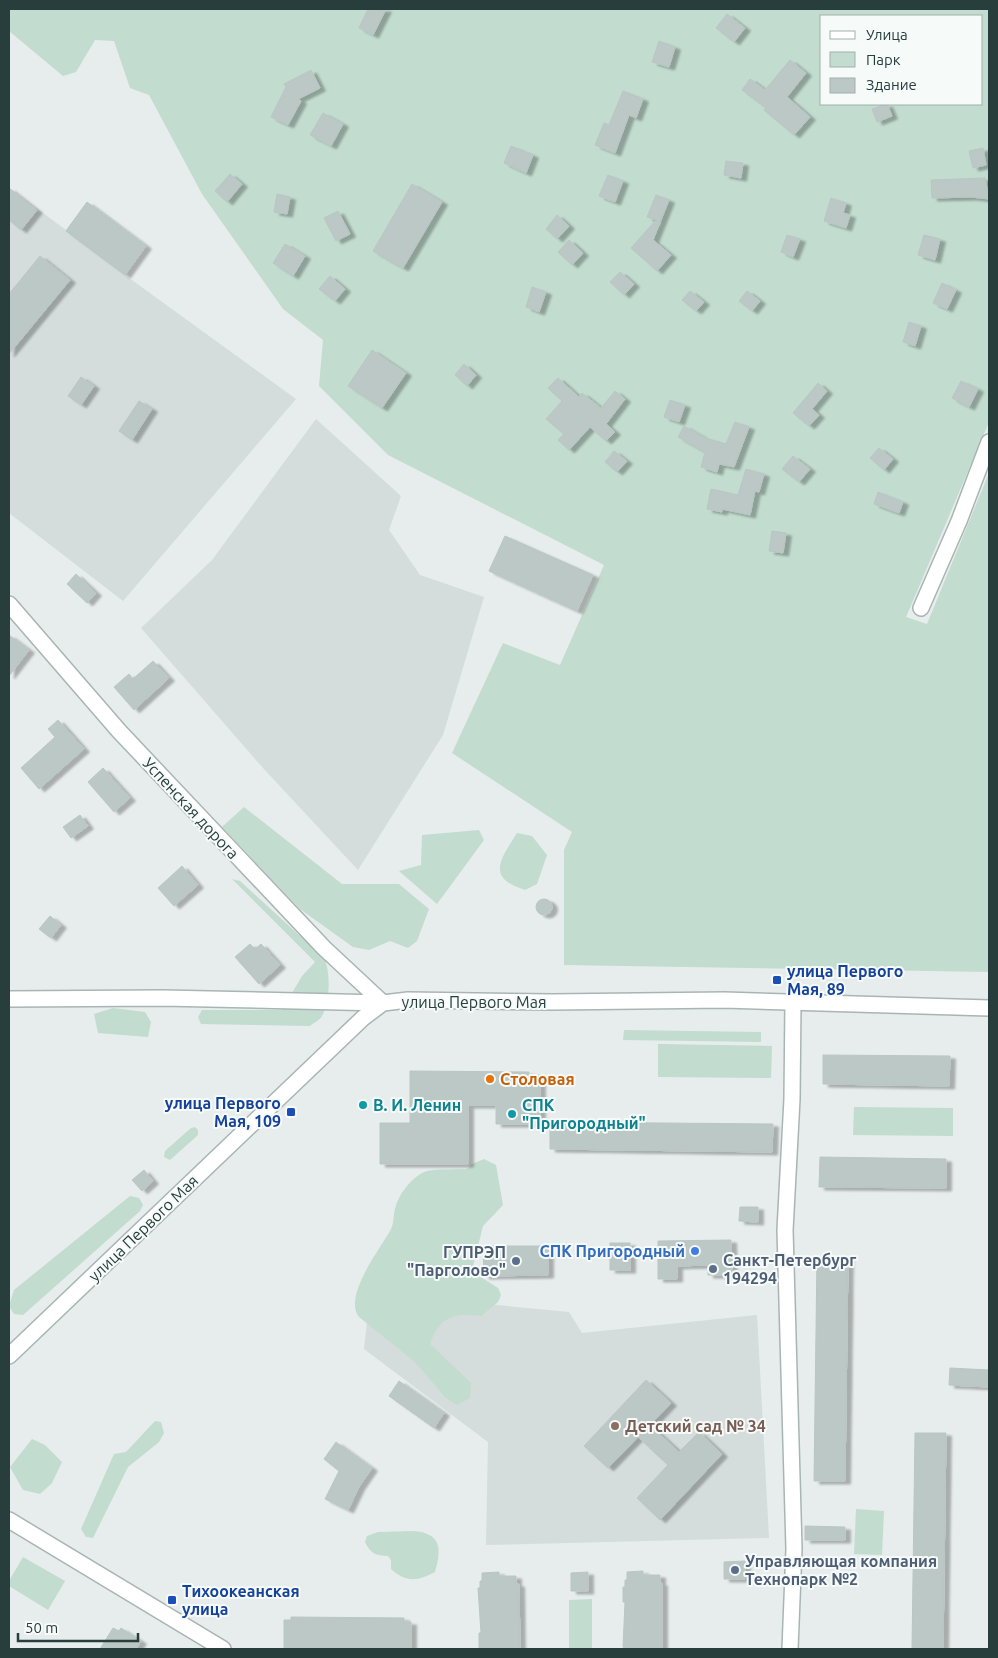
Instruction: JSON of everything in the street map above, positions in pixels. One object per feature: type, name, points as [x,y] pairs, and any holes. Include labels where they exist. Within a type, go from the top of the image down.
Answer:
[{"type":"street","points":[[921,608],[959,521],[989,442]]},
{"type":"street","name":"Успенская дорога","points":[[9,604],[126,738],[324,948],[383,1003]]},
{"type":"street","points":[[9,999],[164,998],[383,1003]]},
{"type":"street","name":"улица Первого Мая","points":[[9,1356],[364,1018],[383,1003],[408,1000],[793,1002],[989,1008]]},
{"type":"street","points":[[790,1649],[794,1549],[785,1230],[792,1099],[793,1002]]},
{"type":"street","points":[[9,1520],[223,1649]]},
{"type":"shaded area","points":[[9,188],[66,230],[87,202],[146,246],[125,275],[296,399],[123,601],[9,513]]},
{"type":"shaded area","points":[[316,419],[401,496],[389,530],[420,575],[484,597],[443,735],[358,870],[263,768],[141,628],[212,560]]},
{"type":"shaded area","name":"Детский сад № 34","points":[[370,1293],[569,1312],[582,1333],[757,1315],[769,1538],[486,1545],[488,1442],[364,1349]]},
{"type":"green space","points":[[9,9],[989,9],[989,422],[906,617],[927,624],[989,473],[989,972],[564,965],[564,850],[572,832],[452,753],[503,643],[560,665],[604,565],[388,455],[319,386],[323,340],[283,309],[202,194],[149,95],[130,88],[114,41],[95,40],[76,72],[63,76],[9,31]]},
{"type":"green space","points":[[244,807],[342,884],[399,884],[429,909],[417,941],[408,948],[390,941],[369,950],[353,947],[300,909],[222,827]]},
{"type":"green space","points":[[479,830],[484,840],[437,904],[399,871],[421,865],[422,835]]},
{"type":"green space","points":[[517,833],[532,836],[547,855],[537,884],[525,890],[505,880],[501,874],[500,867]]},
{"type":"green space","points":[[232,879],[240,881],[324,958],[329,979],[327,1003],[321,1017],[310,1026],[201,1024],[198,1017],[202,1010],[282,1010],[302,976],[315,962]]},
{"type":"green space","points":[[113,1008],[145,1012],[151,1022],[148,1037],[98,1033],[94,1014]]},
{"type":"green space","points":[[624,1030],[761,1032],[761,1042],[623,1040]]},
{"type":"green space","points":[[658,1044],[772,1046],[771,1078],[658,1077]]},
{"type":"green space","points":[[854,1107],[953,1108],[953,1136],[853,1135]]},
{"type":"green space","points":[[195,1127],[198,1130],[198,1135],[170,1160],[164,1157],[165,1151],[191,1128]]},
{"type":"green space","points":[[484,1159],[496,1165],[503,1205],[483,1226],[473,1266],[476,1274],[498,1288],[501,1295],[498,1302],[481,1316],[455,1316],[443,1322],[438,1327],[430,1344],[471,1383],[470,1398],[457,1405],[445,1397],[415,1362],[359,1317],[355,1308],[356,1298],[364,1274],[391,1229],[397,1204],[409,1184],[426,1171],[467,1169],[472,1164]]},
{"type":"green space","points":[[130,1196],[139,1198],[143,1205],[140,1211],[23,1315],[14,1314],[9,1306],[14,1290]]},
{"type":"green space","points":[[155,1421],[161,1422],[164,1433],[159,1442],[128,1467],[93,1538],[86,1537],[81,1529],[114,1454],[126,1452]]},
{"type":"green space","points":[[32,1439],[45,1445],[62,1462],[52,1483],[40,1494],[23,1490],[10,1467]]},
{"type":"green space","points":[[856,1509],[884,1511],[882,1555],[854,1554]]},
{"type":"green space","points":[[413,1531],[429,1535],[437,1543],[438,1549],[435,1572],[418,1579],[402,1577],[397,1574],[391,1569],[391,1560],[388,1556],[374,1553],[365,1542],[367,1536],[378,1532]]},
{"type":"green space","points":[[23,1557],[65,1581],[48,1610],[9,1586],[9,1581]]},
{"type":"green space","points":[[592,1599],[592,1649],[569,1649],[569,1600]]},
{"type":"building","points":[[368,9],[386,9],[373,35],[359,28]]},
{"type":"building","points":[[727,14],[745,28],[734,42],[716,28]]},
{"type":"building","points":[[659,41],[675,47],[669,67],[652,62]]},
{"type":"building","points":[[790,60],[806,73],[787,97],[810,117],[794,135],[764,110],[766,108],[742,90],[750,79],[765,90]]},
{"type":"building","points":[[311,70],[320,88],[298,99],[301,101],[288,125],[271,117],[286,87],[284,84]]},
{"type":"building","points":[[623,91],[643,99],[636,118],[629,115],[615,153],[595,145],[604,123],[609,125]]},
{"type":"building","points":[[887,105],[892,116],[877,122],[872,109]]},
{"type":"building","points":[[323,113],[343,124],[331,146],[310,135]]},
{"type":"building","points":[[511,146],[533,155],[526,173],[504,163]]},
{"type":"building","points":[[983,148],[986,165],[973,168],[969,151]]},
{"type":"building","points":[[726,161],[743,163],[741,178],[724,175]]},
{"type":"building","points":[[230,174],[242,184],[227,202],[215,191]]},
{"type":"building","points":[[608,175],[623,181],[615,202],[599,196]]},
{"type":"building","points":[[985,178],[989,199],[971,197],[932,198],[931,180]]},
{"type":"building","points":[[412,184],[442,202],[403,268],[373,251]]},
{"type":"building","points":[[9,188],[37,210],[21,230],[9,220]]},
{"type":"building","points":[[277,194],[290,197],[287,214],[274,212]]},
{"type":"building","points":[[656,195],[669,200],[653,240],[671,255],[657,271],[631,248],[656,220],[647,217]]},
{"type":"building","points":[[831,198],[846,203],[843,213],[850,215],[846,228],[824,221]]},
{"type":"building","points":[[87,202],[146,246],[125,275],[66,231]]},
{"type":"building","points":[[338,211],[350,234],[336,241],[324,218]]},
{"type":"building","points":[[557,215],[569,226],[557,239],[546,229]]},
{"type":"building","points":[[787,235],[800,239],[793,257],[781,252]]},
{"type":"building","points":[[924,235],[940,239],[935,260],[918,255]]},
{"type":"building","points":[[569,240],[583,253],[572,265],[558,252]]},
{"type":"building","points":[[285,244],[305,256],[293,276],[273,263]]},
{"type":"building","points":[[40,256],[70,280],[9,354],[9,294]]},
{"type":"building","points":[[620,272],[634,284],[624,295],[610,282]]},
{"type":"building","points":[[330,276],[345,289],[335,301],[319,289]]},
{"type":"building","points":[[942,283],[956,290],[947,309],[933,303]]},
{"type":"building","points":[[532,287],[546,292],[539,312],[526,307]]},
{"type":"building","points":[[690,291],[704,302],[696,311],[682,300]]},
{"type":"building","points":[[747,291],[760,301],[752,311],[739,301]]},
{"type":"building","points":[[909,322],[921,326],[915,346],[903,342]]},
{"type":"building","points":[[372,350],[406,373],[382,408],[348,386]]},
{"type":"building","points":[[464,364],[476,375],[467,386],[455,375]]},
{"type":"building","points":[[81,377],[94,386],[81,405],[68,396]]},
{"type":"building","points":[[558,378],[579,397],[582,393],[601,408],[615,391],[625,399],[606,424],[615,432],[606,441],[590,427],[569,450],[558,440],[564,434],[546,419],[562,401],[548,388]]},
{"type":"building","points":[[961,381],[978,389],[969,407],[952,398]]},
{"type":"building","points":[[818,383],[827,391],[812,409],[819,415],[809,426],[793,413]]},
{"type":"building","points":[[670,400],[685,405],[679,422],[664,417]]},
{"type":"building","points":[[139,401],[152,409],[132,440],[119,431]]},
{"type":"building","points":[[735,422],[749,427],[734,467],[719,464],[717,472],[701,467],[705,452],[678,437],[684,426],[705,438],[726,444]]},
{"type":"building","points":[[879,448],[893,459],[884,470],[870,458]]},
{"type":"building","points":[[614,451],[627,461],[617,472],[605,462]]},
{"type":"building","points":[[793,456],[810,469],[799,482],[782,469]]},
{"type":"building","points":[[746,469],[764,474],[759,492],[755,491],[750,515],[722,509],[722,512],[707,509],[711,489],[738,495]]},
{"type":"building","points":[[878,492],[903,502],[899,513],[874,504]]},
{"type":"building","points":[[772,531],[786,533],[783,553],[769,551]]},
{"type":"building","points":[[505,536],[593,575],[577,611],[489,571]]},
{"type":"building","points":[[76,574],[96,593],[87,603],[67,584]]},
{"type":"building","points":[[9,635],[29,650],[9,676]]},
{"type":"building","points":[[153,661],[169,678],[134,710],[114,687],[129,674],[133,679]]},
{"type":"building","points":[[58,720],[84,749],[39,789],[21,768],[55,737],[48,729]]},
{"type":"building","points":[[103,768],[130,798],[114,812],[88,782]]},
{"type":"building","points":[[80,815],[88,826],[71,838],[63,827]]},
{"type":"building","points":[[182,866],[198,885],[174,906],[158,888]]},
{"type":"building","points":[[541,899],[547,899],[552,904],[550,913],[541,915],[536,910],[536,904]]},
{"type":"building","points":[[50,916],[61,925],[51,938],[39,929]]},
{"type":"building","points":[[250,944],[255,949],[261,944],[280,965],[259,984],[235,957]]},
{"type":"building","points":[[823,1055],[950,1056],[949,1086],[823,1084]]},
{"type":"building","name":"СПК \"Пригородный\"","points":[[410,1071],[529,1072],[529,1075],[540,1075],[540,1124],[496,1124],[496,1105],[468,1105],[468,1164],[380,1164],[380,1123],[410,1123]]},
{"type":"building","points":[[550,1122],[773,1124],[772,1152],[550,1149]]},
{"type":"building","points":[[820,1157],[946,1159],[946,1188],[819,1187]]},
{"type":"building","points":[[144,1170],[153,1181],[142,1191],[132,1180]]},
{"type":"building","points":[[740,1207],[758,1207],[758,1222],[739,1221]]},
{"type":"building","points":[[731,1240],[732,1275],[708,1275],[708,1265],[677,1266],[677,1279],[658,1279],[658,1241]]},
{"type":"building","points":[[610,1243],[630,1243],[630,1270],[610,1270]]},
{"type":"building","name":"ГУПРЭП \"Парголово\"","points":[[483,1246],[548,1246],[548,1275],[484,1276]]},
{"type":"building","points":[[817,1257],[848,1258],[845,1481],[814,1481]]},
{"type":"building","points":[[950,1368],[989,1370],[989,1387],[949,1385]]},
{"type":"building","points":[[646,1380],[671,1403],[650,1425],[679,1452],[699,1432],[722,1454],[660,1520],[637,1498],[668,1465],[638,1437],[608,1468],[584,1446]]},
{"type":"building","points":[[399,1381],[444,1413],[434,1428],[389,1396]]},
{"type":"building","points":[[915,1433],[946,1433],[943,1649],[912,1649]]},
{"type":"building","points":[[336,1442],[372,1468],[359,1487],[348,1510],[325,1499],[339,1471],[324,1459]]},
{"type":"building","points":[[805,1526],[845,1527],[845,1540],[805,1540]]},
{"type":"building","name":"Управляющая компания Технопарк №2","points":[[745,1561],[745,1579],[724,1579],[724,1562]]},
{"type":"building","points":[[643,1571],[643,1575],[660,1575],[660,1583],[662,1583],[662,1649],[625,1649],[623,1647],[625,1602],[623,1602],[623,1587],[625,1587],[625,1580],[627,1580],[627,1572]]},
{"type":"building","points":[[499,1572],[499,1576],[516,1576],[516,1584],[519,1584],[520,1649],[479,1648],[479,1633],[481,1633],[478,1588],[480,1588],[480,1581],[482,1581],[482,1573]]},
{"type":"building","points":[[588,1572],[588,1591],[571,1591],[571,1573]]},
{"type":"building","points":[[291,1617],[404,1618],[404,1622],[411,1622],[411,1649],[284,1649],[284,1620],[291,1620]]},
{"type":"building","points":[[113,1628],[119,1631],[121,1628],[141,1641],[136,1649],[100,1649]]},
{"type":"place","name":"улица Первого Мая, 89","points":[[777,980]]},
{"type":"place","name":"Столовая","points":[[490,1079]]},
{"type":"place","name":"В. И. Ленин","points":[[363,1105]]},
{"type":"place","name":"улица Первого Мая, 109","points":[[291,1112]]},
{"type":"place","name":"СПК \"Пригородный\"","points":[[512,1114]]},
{"type":"place","name":"СПК Пригородный","points":[[695,1251]]},
{"type":"place","name":"ГУПРЭП \"Парголово\"","points":[[516,1261]]},
{"type":"place","name":"Санкт-Петербург 194294","points":[[713,1269]]},
{"type":"place","name":"Детский сад № 34","points":[[615,1426]]},
{"type":"place","name":"Управляющая компания Технопарк №2","points":[[735,1570]]},
{"type":"place","name":"Тихоокеанская улица","points":[[172,1600]]}]
